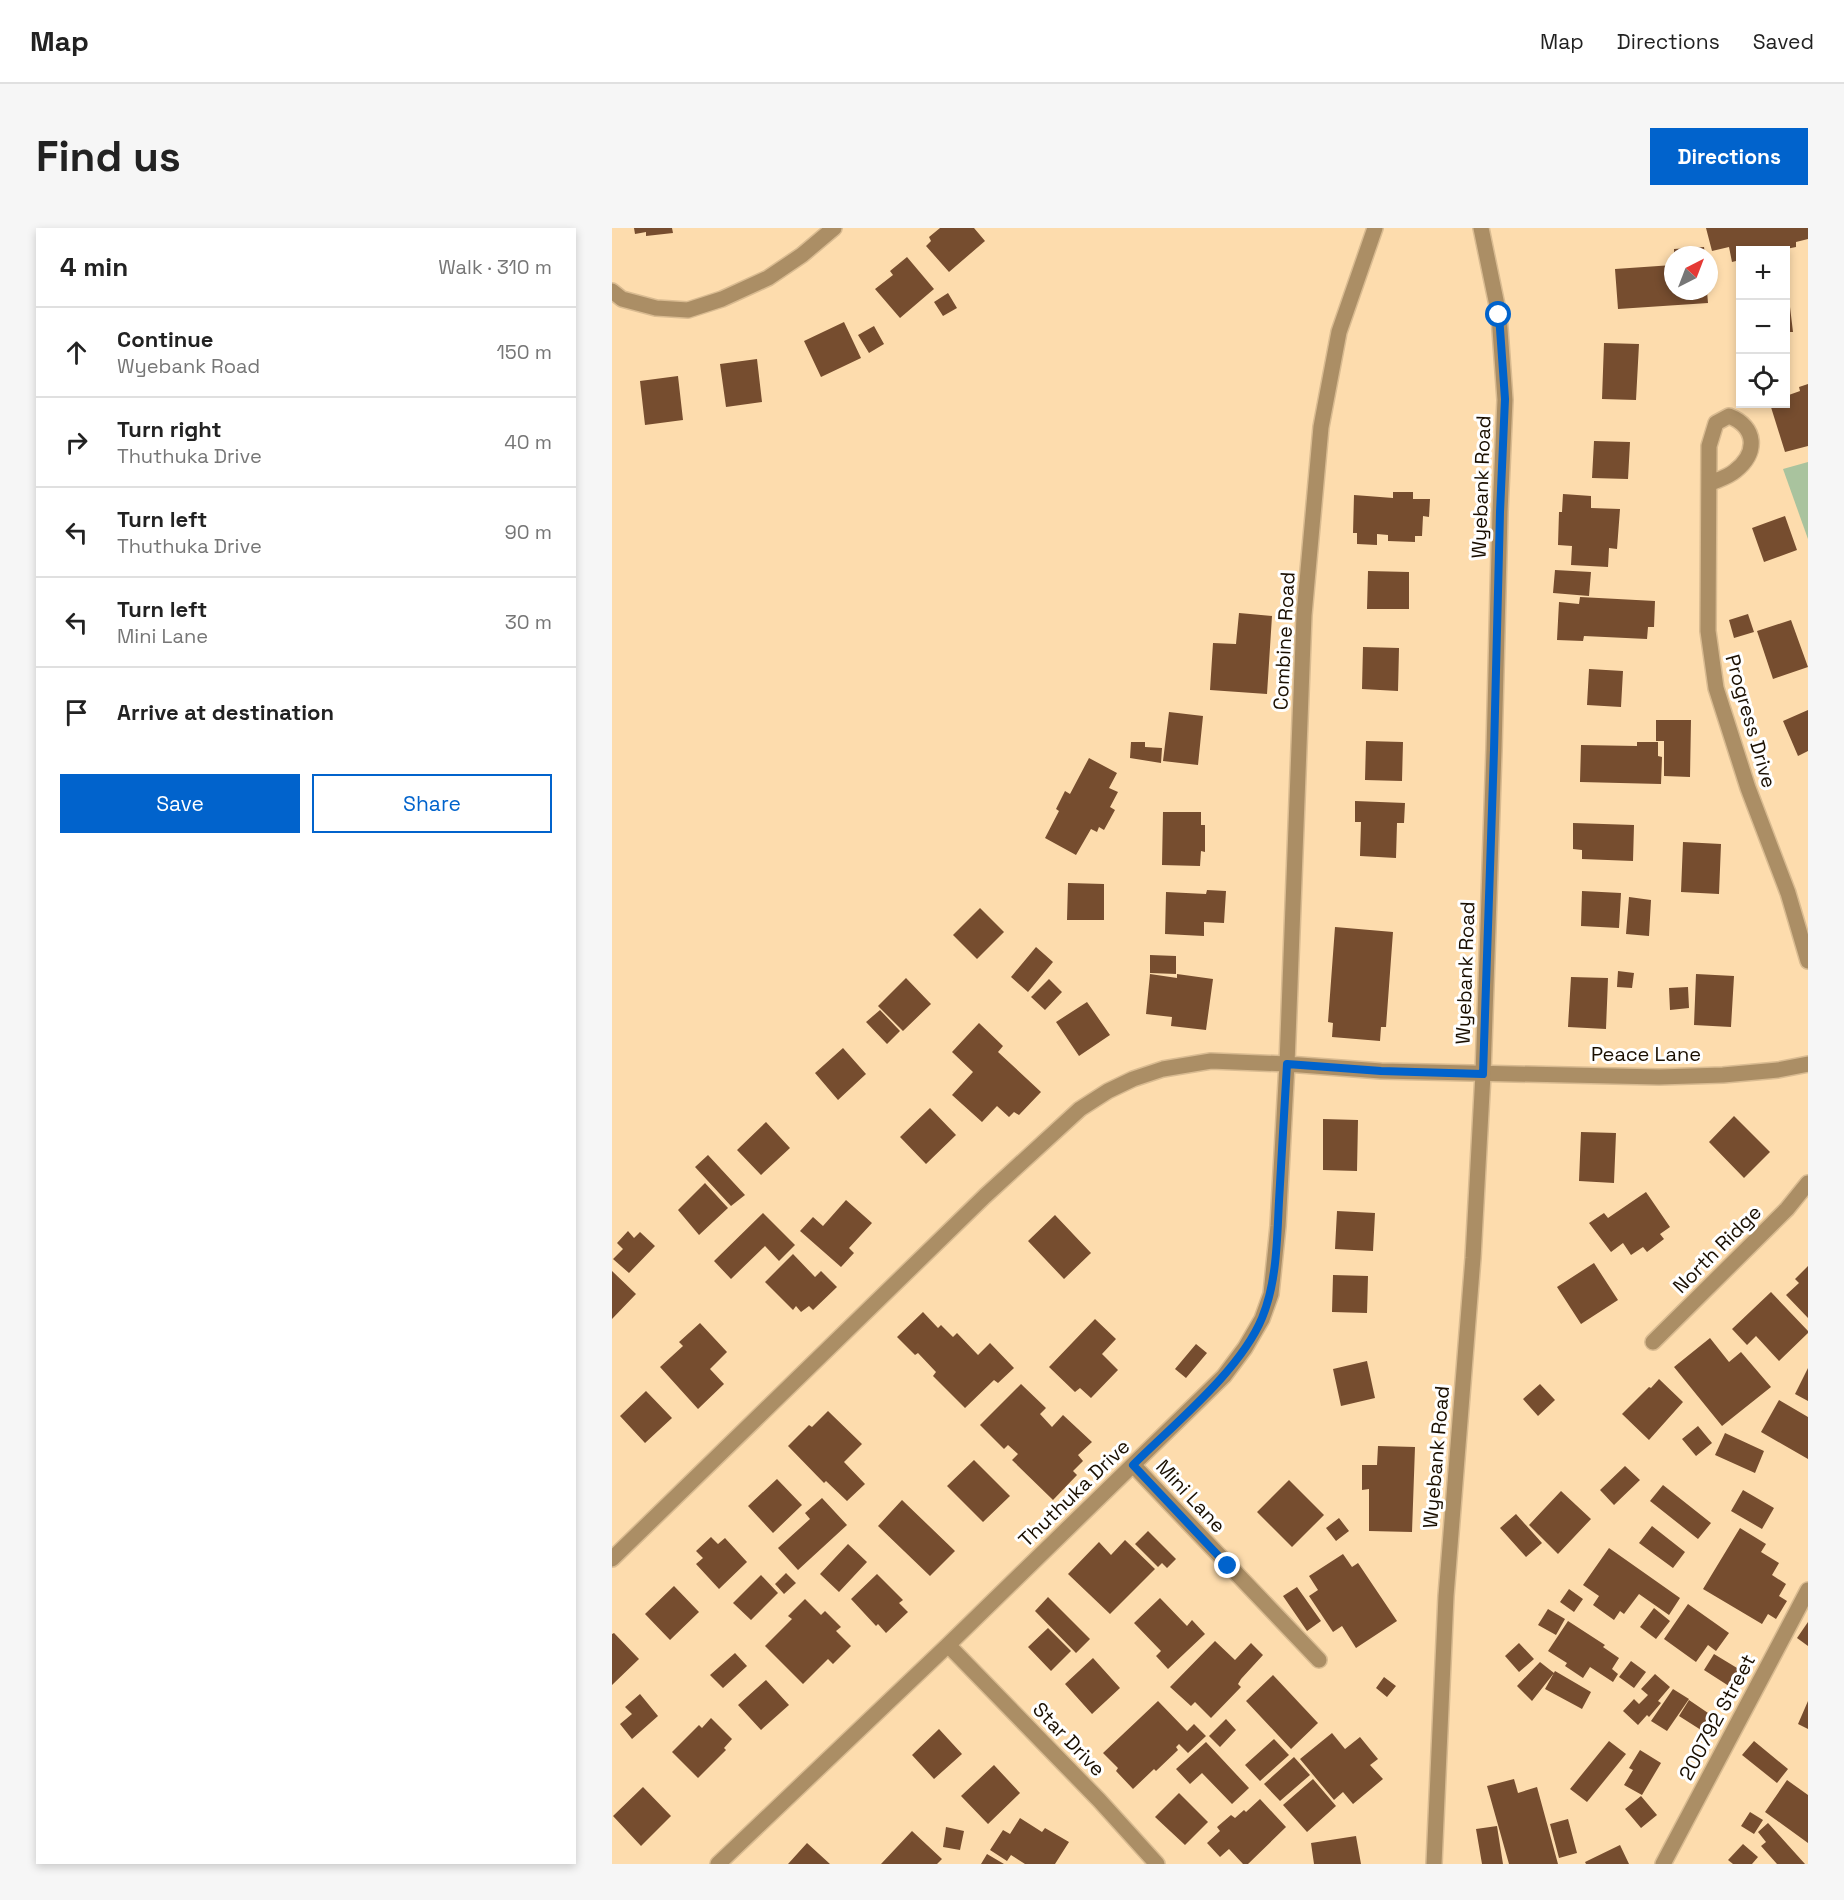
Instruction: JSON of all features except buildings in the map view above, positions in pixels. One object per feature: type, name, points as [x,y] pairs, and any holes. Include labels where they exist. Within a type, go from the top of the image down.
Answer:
[{"type":"street","points":[[612,291],[621,299],[656,308],[688,310],[722,299],[768,278],[802,255],[834,228]]},
{"type":"street","name":"Combine Road","points":[[1287,1064],[1304,615],[1321,427],[1339,332],[1374,228]]},
{"type":"street","name":"Wyebank Road","points":[[1434,1864],[1446,1596],[1473,1258],[1483,1074],[1505,399],[1499,315],[1481,228]]},
{"type":"street","name":"Progress Drive","points":[[1709,484],[1707,631],[1716,688],[1748,788],[1788,893],[1808,961]]},
{"type":"street","points":[[612,1558],[986,1196],[1080,1108],[1108,1091],[1133,1079],[1163,1069],[1211,1061],[1381,1071],[1483,1074]]},
{"type":"street","name":"Thuthuka Drive","points":[[718,1864],[948,1645],[1224,1376],[1245,1348],[1262,1320],[1271,1294],[1277,1237],[1287,1064]]},
{"type":"street","name":"Peace Lane","points":[[1483,1074],[1659,1077],[1723,1075],[1778,1070],[1808,1064]]},
{"type":"street","name":"North Ridge","points":[[1653,1342],[1787,1209],[1808,1183]]},
{"type":"street","name":"Mini Lane","points":[[1133,1465],[1319,1660]]},
{"type":"street","name":"200792 Street","points":[[1663,1864],[1808,1590]]},
{"type":"street","name":"Star Drive","points":[[948,1645],[1099,1800],[1157,1864]]},
{"type":"green space","points":[[1808,462],[1808,539],[1783,469]]},
{"type":"route","points":[[1228,1566],[1133,1465],[1224,1376],[1262,1320],[1271,1294],[1278,1226],[1287,1064],[1381,1071],[1483,1074],[1505,399],[1499,315]]}]
